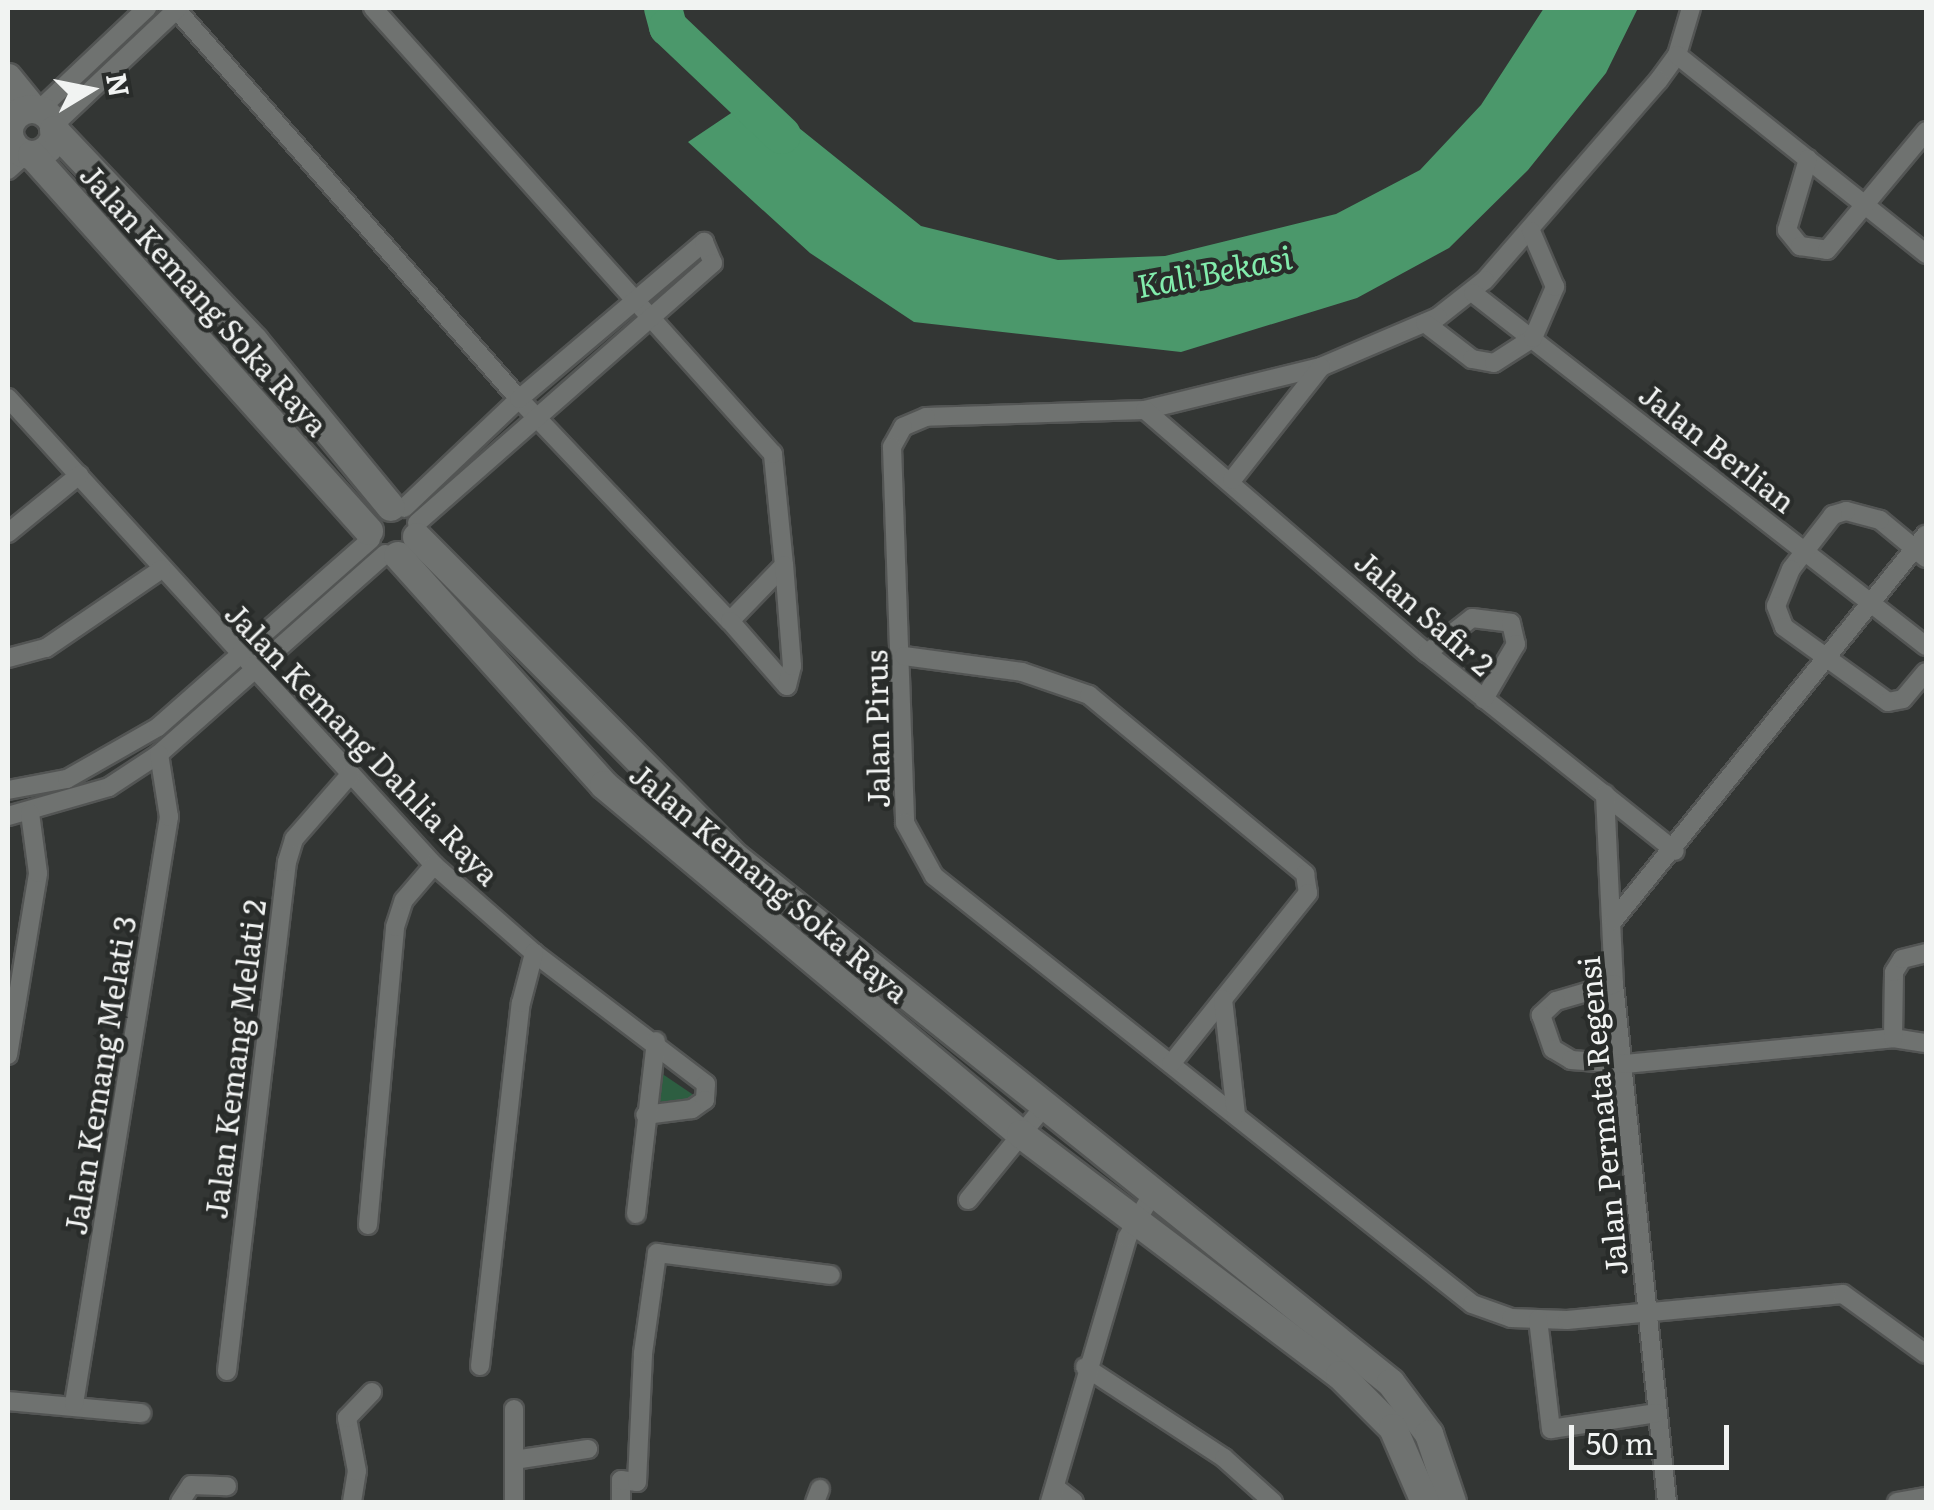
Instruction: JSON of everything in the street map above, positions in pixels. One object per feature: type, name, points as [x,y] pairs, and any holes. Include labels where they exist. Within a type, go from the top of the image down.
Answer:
[{"type":"street","points":[[45,119],[17,114],[14,145],[46,150],[45,119],[146,8]]},
{"type":"street","points":[[45,119],[176,8],[536,418],[787,686],[792,666],[772,454],[373,8]]},
{"type":"street","points":[[1691,8],[1678,55],[1926,254]]},
{"type":"street","name":"Jalan Pirus","points":[[1678,55],[1531,231],[1473,293],[1424,323],[1321,367],[1144,410],[926,416],[904,427],[892,446],[904,656],[905,823],[926,867],[1472,1304],[1538,1318],[1843,1294],[1926,1354]]},
{"type":"street","name":"Jalan Kemang Soka Raya","points":[[8,78],[254,341],[394,532],[604,785],[1021,1134],[1340,1375],[1393,1428],[1425,1502]]},
{"type":"street","points":[[1808,159],[1786,223],[1794,242],[1820,250],[1834,246],[1926,130]]},
{"type":"street","name":"Jalan Kemang Soka Raya","points":[[14,145],[394,532],[736,858],[1042,1109],[1154,1191],[1391,1382],[1429,1434],[1452,1502]]},
{"type":"street","points":[[1424,323],[1472,360],[1494,363],[1533,338],[1555,287],[1531,231]]},
{"type":"street","points":[[8,790],[67,779],[108,760],[158,727],[236,654],[394,532],[536,418],[652,319],[716,258],[700,242],[519,399],[394,532],[159,754],[109,788],[8,816]]},
{"type":"street","name":"Jalan Berlian","points":[[1473,293],[1926,646]]},
{"type":"street","points":[[1232,480],[1321,367]]},
{"type":"street","name":"Jalan Kemang Dahlia Raya","points":[[8,398],[236,654],[434,866],[534,952],[701,1076],[709,1091],[692,1109],[645,1114]]},
{"type":"street","name":"Jalan Safir 2","points":[[1144,410],[1232,480],[1427,652],[1675,851]]},
{"type":"street","points":[[8,534],[79,475]]},
{"type":"street","points":[[1922,547],[1880,520],[1846,511],[1832,516],[1782,582],[1776,606],[1784,627],[1888,702],[1903,699],[1926,672]]},
{"type":"street","name":"Jalan Permata Regensi","points":[[1667,1502],[1644,1308],[1625,1064],[1614,984],[1613,921],[1675,851],[1922,547]]},
{"type":"street","points":[[730,621],[784,566]]},
{"type":"street","points":[[8,658],[46,648],[162,568]]},
{"type":"street","points":[[1427,652],[1472,618],[1511,623],[1516,644],[1484,699]]},
{"type":"street","points":[[904,656],[1022,672],[1089,695],[1305,874],[1308,893],[1171,1064]]},
{"type":"street","name":"Jalan Kemang Melati 3","points":[[74,1404],[169,817],[159,754]]},
{"type":"street","name":"Jalan Kemang Melati 2","points":[[227,1370],[287,862],[294,839],[349,776]]},
{"type":"street","points":[[1605,794],[1613,921]]},
{"type":"street","points":[[8,1055],[38,873],[30,813]]},
{"type":"street","points":[[368,1226],[395,927],[404,900],[434,866]]},
{"type":"street","points":[[480,1366],[521,1003],[534,952]]},
{"type":"street","points":[[1894,1038],[1894,972],[1902,959],[1926,954]]},
{"type":"street","points":[[1614,984],[1556,1001],[1541,1015],[1542,1031],[1553,1049],[1571,1060],[1625,1064],[1894,1038],[1926,1043]]},
{"type":"street","points":[[1224,999],[1236,1115]]},
{"type":"street","points":[[636,1214],[656,1040]]},
{"type":"street","points":[[968,1200],[1042,1109]]},
{"type":"street","points":[[1074,1502],[1052,1495],[1085,1367],[1136,1221],[1154,1191]]},
{"type":"street","points":[[621,1502],[622,1480],[637,1482],[643,1353],[657,1253],[831,1275]]},
{"type":"street","points":[[1538,1318],[1551,1429],[1657,1413]]},
{"type":"street","points":[[1085,1367],[1224,1458],[1272,1502]]},
{"type":"street","points":[[352,1502],[357,1470],[348,1418],[372,1392]]},
{"type":"street","points":[[8,1400],[142,1413]]},
{"type":"street","points":[[514,1409],[514,1502]]},
{"type":"street","points":[[514,1460],[588,1450]]},
{"type":"street","points":[[180,1502],[191,1485],[227,1486]]},
{"type":"street","points":[[1898,1502],[1926,1498]]},
{"type":"shaded area","points":[[661,1073],[698,1098],[657,1102]]},
{"type":"water","points":[[1544,8],[1638,8],[1606,73],[1528,170],[1449,248],[1357,298],[1181,352],[914,322],[810,253],[688,142],[758,95],[921,226],[1058,260],[1165,256],[1336,214],[1420,170],[1481,105]]},
{"type":"waterway","name":"Kali Bekasi","points":[[663,8],[668,27],[782,135]]}]
